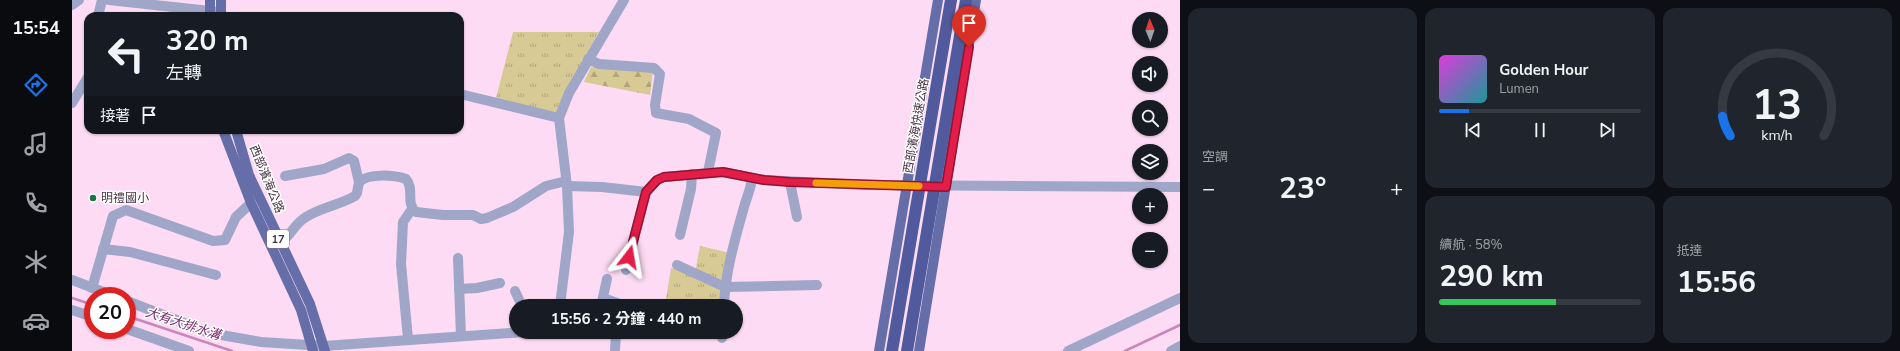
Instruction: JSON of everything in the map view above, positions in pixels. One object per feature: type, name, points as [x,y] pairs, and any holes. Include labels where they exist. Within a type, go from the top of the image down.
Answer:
[{"type":"highway","name":"西部濱海快速公路","points":[[892,351],[952,0]]},
{"type":"highway","points":[[906,351],[966,0]]},
{"type":"main road","points":[[879,351],[938,0]]},
{"type":"main road","points":[[919,351],[976,0]]},
{"type":"main road","name":"西部濱海公路","points":[[225,134],[251,203],[301,310],[312,348]]},
{"type":"main road","name":"西部濱海公路","points":[[237,134],[249,175],[280,244],[310,304],[325,348]]},
{"type":"street","points":[[72,5],[79,0]]},
{"type":"street","points":[[99,12],[102,0]]},
{"type":"street","points":[[110,0],[221,9]]},
{"type":"street","points":[[561,299],[568,232],[567,183],[560,118],[569,93],[624,0]]},
{"type":"street","points":[[588,59],[599,64],[654,68],[660,74],[655,105],[656,113],[689,118],[716,133],[708,172]]},
{"type":"street","points":[[72,103],[84,84]]},
{"type":"street","points":[[464,95],[560,118]]},
{"type":"street","points":[[280,244],[287,239],[295,224],[307,216],[355,196],[359,182],[354,161],[349,158],[324,169],[285,176]]},
{"type":"street","points":[[626,270],[646,192],[657,180],[664,177],[708,172],[723,172],[752,178],[790,182],[946,187],[1180,187]]},
{"type":"street","points":[[680,235],[692,174]]},
{"type":"street","points":[[359,182],[366,178],[396,176],[406,179],[410,187],[410,203],[412,209],[416,212],[443,215],[473,215],[481,219],[513,207],[546,186],[567,183],[646,192]]},
{"type":"street","points":[[724,299],[725,287],[744,205],[751,190],[752,178]]},
{"type":"street","points":[[790,182],[797,217]]},
{"type":"street","points":[[92,287],[113,216],[126,210],[213,241],[225,240],[236,217],[251,203]]},
{"type":"street","points":[[408,339],[401,264],[403,222],[412,209]]},
{"type":"street","points":[[103,249],[130,252],[216,275]]},
{"type":"street","points":[[458,258],[461,336]]},
{"type":"street","points":[[677,265],[725,287],[817,285]]},
{"type":"street","points":[[603,299],[607,279]]},
{"type":"street","points":[[72,280],[90,287]]},
{"type":"street","points":[[459,289],[477,288],[500,283]]},
{"type":"street","points":[[515,291],[519,299]]},
{"type":"street","points":[[1068,351],[1180,298]]},
{"type":"street","points":[[136,304],[210,333],[237,339],[312,348],[325,348],[408,339],[509,333]]},
{"type":"street","points":[[72,310],[84,314]]},
{"type":"street","points":[[136,332],[189,351]]},
{"type":"street","points":[[615,351],[616,339]]},
{"type":"street","points":[[1171,351],[1180,346]]},
{"type":"green space","points":[[513,32],[599,32],[562,97],[558,115],[495,102]]},
{"type":"green space","points":[[641,66],[653,70],[650,95],[584,82],[591,67]]},
{"type":"green space","points":[[700,246],[730,253],[727,299],[666,299],[671,268],[695,273]]},
{"type":"waterway","name":"大有大排水溝","points":[[72,298],[84,302]]},
{"type":"waterway","name":"大有大排水溝","points":[[136,319],[232,351]]},
{"type":"waterway","name":"大有大排水溝","points":[[1125,351],[1180,325]]},
{"type":"slow traffic","points":[[816,183],[919,186]]},
{"type":"place","name":"明禮國小","points":[[93,198]]},
{"type":"route","points":[[629,257],[646,192],[651,185],[664,177],[723,172],[764,180],[790,182],[946,187],[969,47]]}]
